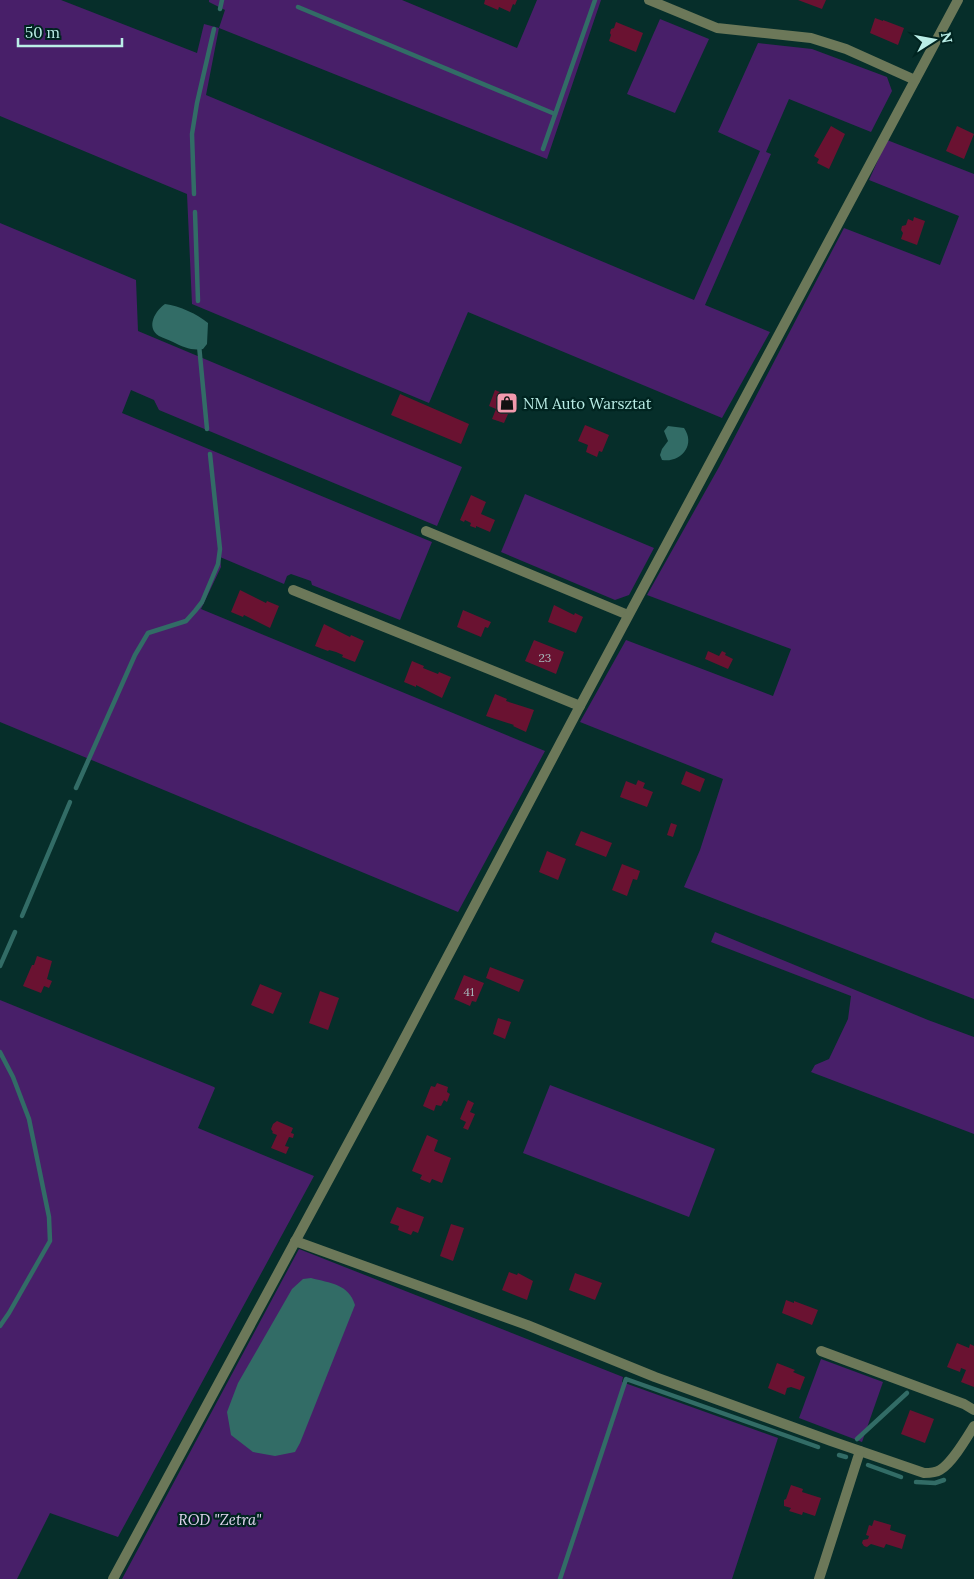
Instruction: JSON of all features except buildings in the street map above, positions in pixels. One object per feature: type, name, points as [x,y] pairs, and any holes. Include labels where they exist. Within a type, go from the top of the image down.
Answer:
[{"type":"street","points":[[649,0],[717,28],[811,38],[846,48],[915,80]]},
{"type":"street","points":[[113,1579],[958,0]]},
{"type":"street","points":[[426,531],[628,616]]},
{"type":"street","points":[[293,590],[580,706]]},
{"type":"street","points":[[295,1241],[527,1325],[655,1377],[924,1473],[933,1473],[941,1470],[953,1457],[974,1426]]},
{"type":"street","points":[[821,1351],[964,1404],[974,1410]]},
{"type":"street","points":[[819,1579],[860,1451]]},
{"type":"green space","points":[[0,0],[61,0],[197,53],[204,24],[219,28],[206,95],[694,300],[760,151],[718,132],[758,43],[812,49],[887,77],[892,91],[871,132],[789,99],[766,152],[771,154],[705,305],[770,332],[722,418],[468,312],[429,403],[192,304],[187,194],[0,116]]},
{"type":"green space","points":[[209,0],[402,0],[517,48],[537,0],[601,0],[547,159],[219,28],[225,10],[209,2]]},
{"type":"green space","points":[[660,19],[709,39],[675,113],[627,94]]},
{"type":"green space","points":[[887,140],[974,174],[974,999],[684,887],[700,850],[723,779],[580,722],[626,640],[773,696],[791,649],[647,595],[719,467],[844,228],[940,265],[959,216],[869,180]]},
{"type":"green space","points":[[0,223],[136,280],[138,331],[462,467],[437,526],[159,410],[154,400],[131,390],[122,413],[432,542],[400,620],[312,585],[311,581],[291,574],[287,576],[284,584],[220,557],[221,567],[201,609],[545,751],[458,912],[0,722]]},
{"type":"green space","points":[[525,494],[654,548],[629,595],[615,600],[501,552]]},
{"type":"green space","points":[[715,932],[928,1020],[974,1037],[974,1134],[811,1072],[815,1065],[829,1059],[848,1019],[851,996],[711,942]]},
{"type":"green space","points":[[0,1000],[214,1087],[198,1128],[314,1176],[118,1537],[50,1513],[17,1579],[0,1579]]},
{"type":"green space","points":[[550,1085],[715,1149],[689,1217],[523,1153]]},
{"type":"green space","name":"ROD \"Zetra\"","points":[[299,1249],[623,1377],[622,1382],[778,1438],[732,1579],[122,1579]]},
{"type":"green space","points":[[821,1359],[883,1382],[862,1442],[799,1418]]},
{"type":"water","points":[[165,304],[188,311],[208,323],[207,344],[203,349],[184,347],[159,336],[155,332],[152,324],[153,319],[158,310]]},
{"type":"water","points":[[668,426],[684,428],[688,441],[685,452],[680,456],[675,459],[662,460],[660,455],[668,441],[664,431]]},
{"type":"water","points":[[311,1278],[332,1283],[343,1289],[352,1298],[355,1305],[295,1452],[275,1456],[253,1452],[231,1435],[227,1412],[238,1383],[292,1289],[303,1279]]},
{"type":"waterway","points":[[220,9],[222,0]]},
{"type":"waterway","points":[[543,149],[595,0]]},
{"type":"waterway","points":[[298,7],[555,114]]},
{"type":"waterway","points":[[194,194],[192,134],[214,29]]},
{"type":"waterway","points":[[195,212],[198,301]]},
{"type":"waterway","points":[[199,345],[207,429]]},
{"type":"waterway","points":[[76,788],[135,655],[148,633],[186,621],[202,602],[218,564],[220,549],[210,454]]},
{"type":"waterway","points":[[22,916],[70,802]]},
{"type":"waterway","points":[[0,966],[15,932]]},
{"type":"waterway","points":[[0,1052],[13,1077],[29,1119],[49,1217],[50,1241],[0,1326]]},
{"type":"waterway","points":[[560,1579],[626,1379],[818,1447]]},
{"type":"waterway","points":[[857,1439],[907,1393]]},
{"type":"waterway","points":[[839,1455],[846,1457]]},
{"type":"waterway","points":[[868,1465],[901,1477]]},
{"type":"waterway","points":[[916,1482],[935,1483],[944,1480]]},
{"type":"place","name":"NM Auto Warsztat","points":[[507,403]]}]
